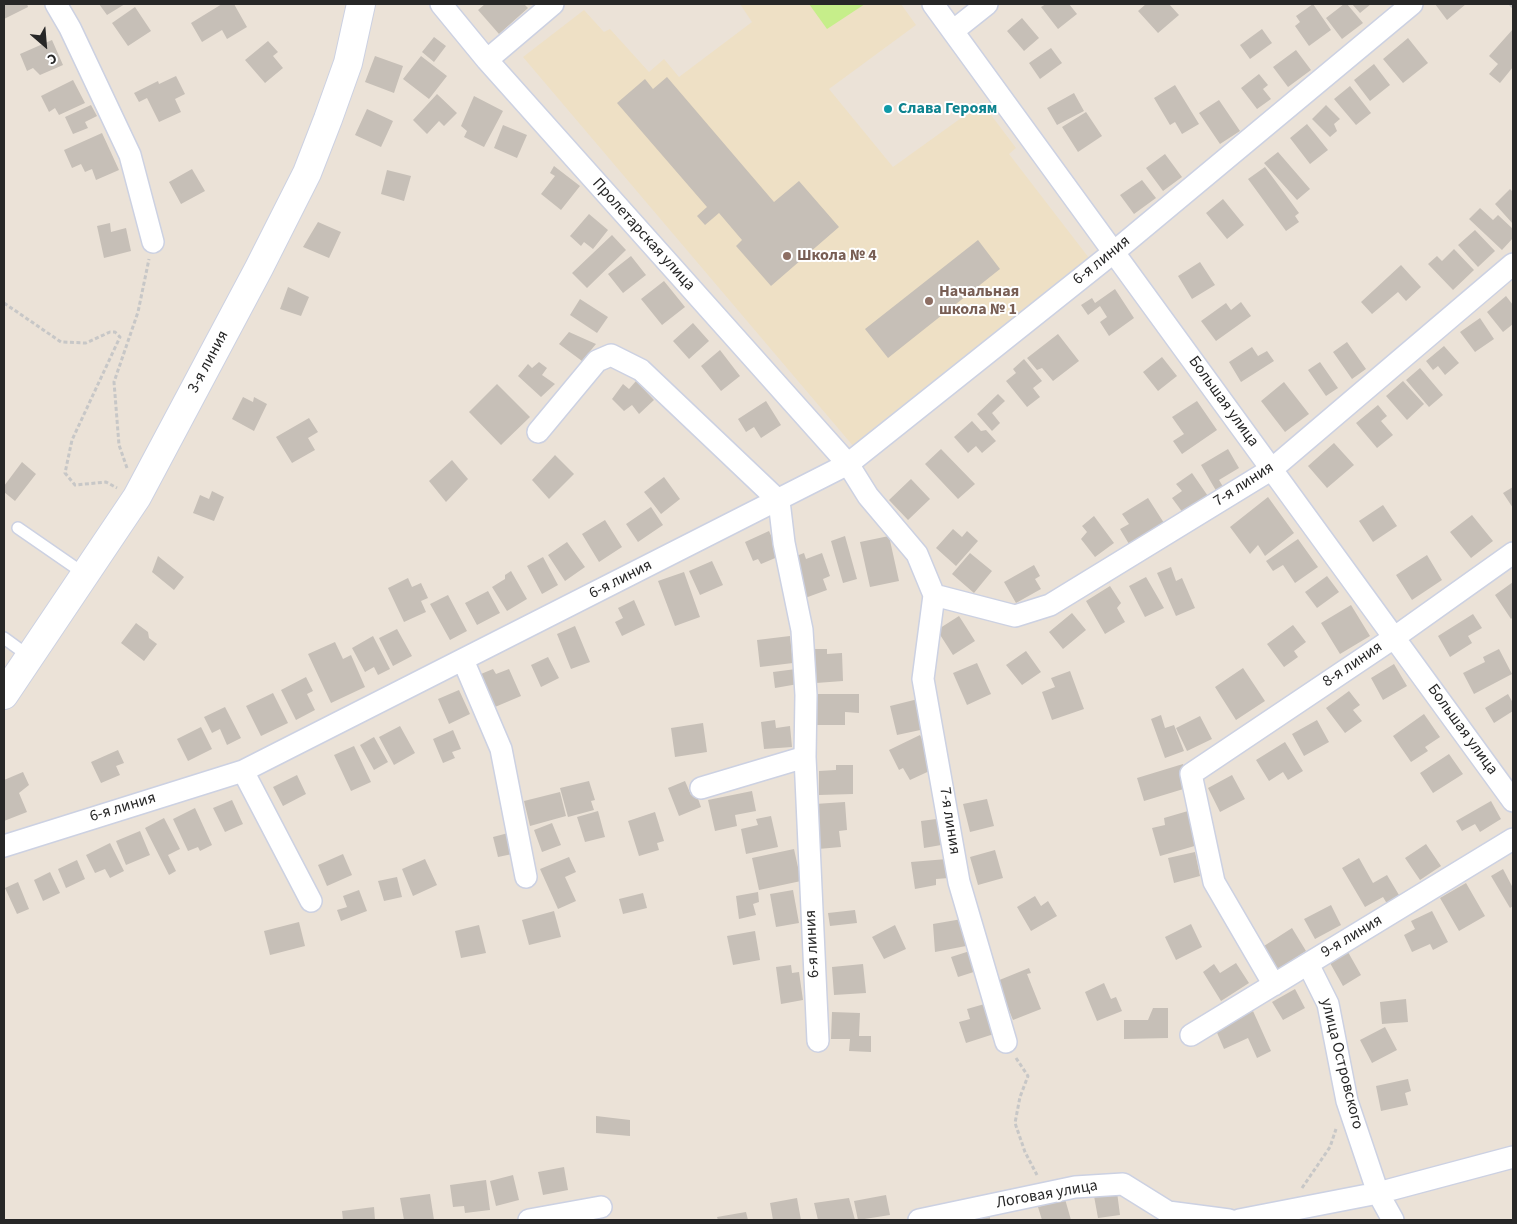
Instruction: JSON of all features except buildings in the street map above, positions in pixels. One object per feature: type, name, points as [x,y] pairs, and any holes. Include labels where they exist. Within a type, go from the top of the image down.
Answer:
[{"type":"main road","name":"3-я линия","points":[[4,695],[136,498],[307,173],[348,63],[361,4]]},
{"type":"street","points":[[56,4],[70,28],[130,154],[153,242]]},
{"type":"street","name":"Пролетарская улица","points":[[441,4],[487,60],[848,464]]},
{"type":"street","points":[[487,60],[553,4]]},
{"type":"street","name":"Большая улица","points":[[933,4],[1513,801]]},
{"type":"street","points":[[953,31],[987,4]]},
{"type":"street","name":"6-я линия","points":[[4,846],[243,771],[779,501],[848,464],[1114,252],[1412,4]]},
{"type":"street","name":"7-я линия","points":[[934,595],[1015,616],[1050,604],[1272,469],[1513,264]]},
{"type":"street","points":[[538,432],[597,360],[611,355],[641,370],[779,501]]},
{"type":"street","name":"7-я линия","points":[[848,464],[868,496],[917,554],[934,595],[923,679],[959,882],[1006,1042]]},
{"type":"street","name":"6-я линия","points":[[779,501],[784,543],[802,630],[806,695],[804,757],[818,1041]]},
{"type":"street","name":"8-я линия","points":[[1274,985],[1214,882],[1191,774],[1395,637],[1513,553]]},
{"type":"street","points":[[463,660],[500,750],[526,877]]},
{"type":"street","points":[[700,788],[804,757]]},
{"type":"street","points":[[243,771],[311,901]]},
{"type":"street","name":"9-я линия","points":[[1191,1034],[1513,839]]},
{"type":"street","name":"улица Островского","points":[[1308,964],[1328,1004],[1348,1100],[1378,1192],[1392,1220]]},
{"type":"street","points":[[1239,1220],[1294,1215],[1321,1202],[1378,1192],[1513,1157]]},
{"type":"street","name":"Логовая улица","points":[[919,1220],[1075,1187],[1123,1184],[1168,1212],[1229,1220]]},
{"type":"street","points":[[529,1220],[601,1207]]},
{"type":"lane","points":[[18,528],[86,575]]},
{"type":"lane","points":[[4,638],[30,656]]},
{"type":"path","points":[[1510,4],[1513,7]]},
{"type":"path","points":[[136,498],[119,445],[114,382],[138,312],[153,242]]},
{"type":"path","points":[[4,303],[61,342],[86,343],[110,332],[116,332],[120,337],[72,440],[65,473],[75,485],[106,482],[136,498]]},
{"type":"path","points":[[1006,1042],[1028,1076],[1020,1097],[1015,1122],[1025,1152],[1046,1193]]},
{"type":"path","points":[[1294,1215],[1330,1147],[1348,1100]]},
{"type":"shaded area","name":"Школа № 4","points":[[740,4],[901,4],[916,25],[829,89],[893,167],[982,103],[1016,148],[1009,154],[1089,258],[854,447],[523,57],[584,10],[604,32],[610,29],[649,72],[664,59],[679,77],[752,22]]},
{"type":"green space","points":[[809,4],[865,4],[827,29]]},
{"type":"place","name":"Слава Героям","points":[[888,109]]},
{"type":"place","name":"Школа № 4","points":[[787,256]]},
{"type":"place","name":"Начальная школа № 1","points":[[929,301]]}]
